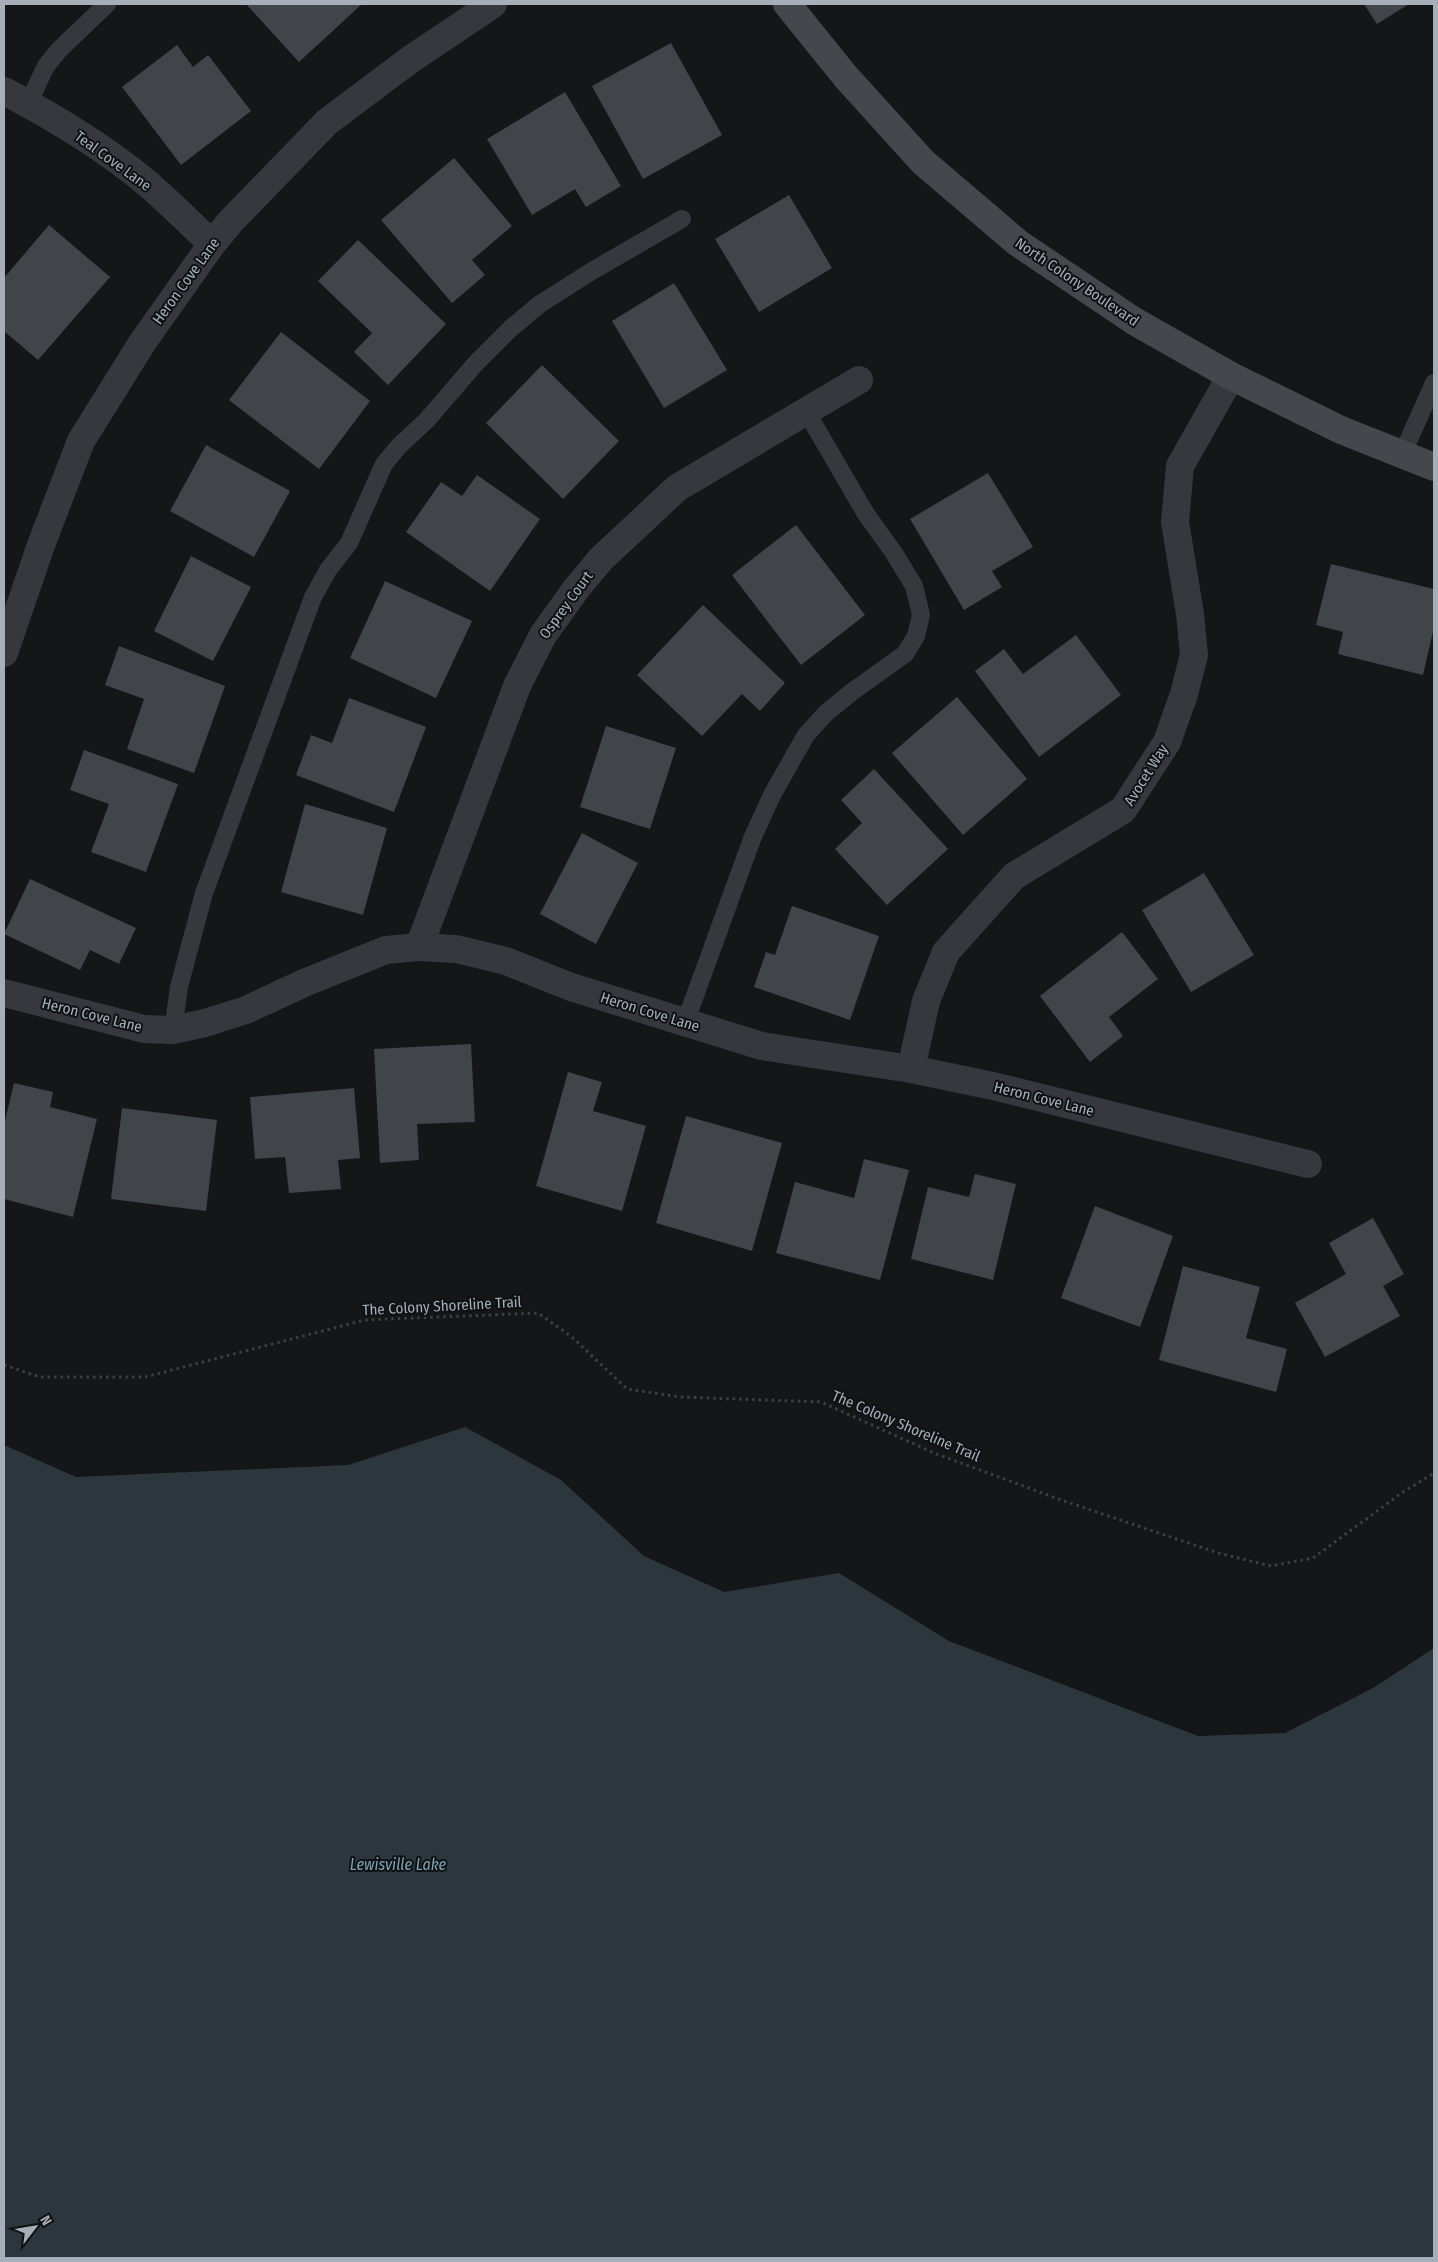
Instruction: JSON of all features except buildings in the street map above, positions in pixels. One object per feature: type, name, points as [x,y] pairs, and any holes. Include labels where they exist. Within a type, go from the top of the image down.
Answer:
[{"type":"main road","name":"North Colony Boulevard","points":[[787,4],[846,77],[923,162],[1018,243],[1134,321],[1231,376],[1340,430],[1434,467]]},
{"type":"street","name":"Heron Cove Lane","points":[[4,653],[40,545],[81,440],[142,343],[212,244],[231,221],[327,122],[411,58],[493,4]]},
{"type":"street","name":"Teal Cove Lane","points":[[4,91],[88,141],[147,184],[212,244]]},
{"type":"street","name":"Avocet Way","points":[[911,1069],[926,1001],[946,952],[1014,876],[1123,810],[1167,742],[1184,694],[1194,655],[1190,614],[1175,522],[1180,466],[1231,376]]},
{"type":"street","name":"Osprey Court","points":[[419,947],[517,686],[543,636],[601,559],[677,488],[859,380]]},
{"type":"street","name":"Heron Cove Lane","points":[[4,993],[144,1030],[173,1030],[205,1023],[246,1010],[304,983],[386,950],[419,947],[456,949],[506,961],[571,987],[762,1046],[911,1069],[993,1086],[1308,1164]]},
{"type":"lane","points":[[28,104],[46,66],[59,50],[107,4]]},
{"type":"lane","points":[[173,1030],[179,987],[204,893],[312,598],[328,570],[349,543],[384,464],[399,446],[427,420],[476,362],[510,329],[540,304],[592,271],[682,219]]},
{"type":"lane","points":[[1402,455],[1434,382]]},
{"type":"lane","points":[[684,1023],[752,839],[772,795],[806,735],[826,713],[905,654],[916,636],[919,622],[920,615],[914,586],[894,553],[866,514],[806,411]]},
{"type":"path","name":"The Colony Shoreline Trail","points":[[4,1365],[40,1377],[145,1377],[365,1320],[538,1313],[572,1337],[627,1388],[680,1397],[821,1402],[934,1453],[1061,1500],[1218,1553],[1271,1566],[1313,1558],[1402,1492],[1434,1473]]},
{"type":"water","name":"Lewisville Lake","points":[[465,1427],[561,1480],[644,1556],[724,1592],[839,1573],[949,1641],[1198,1736],[1285,1733],[1373,1688],[1434,1648],[1434,2258],[4,2258],[4,1445],[76,1477],[348,1465]]}]
